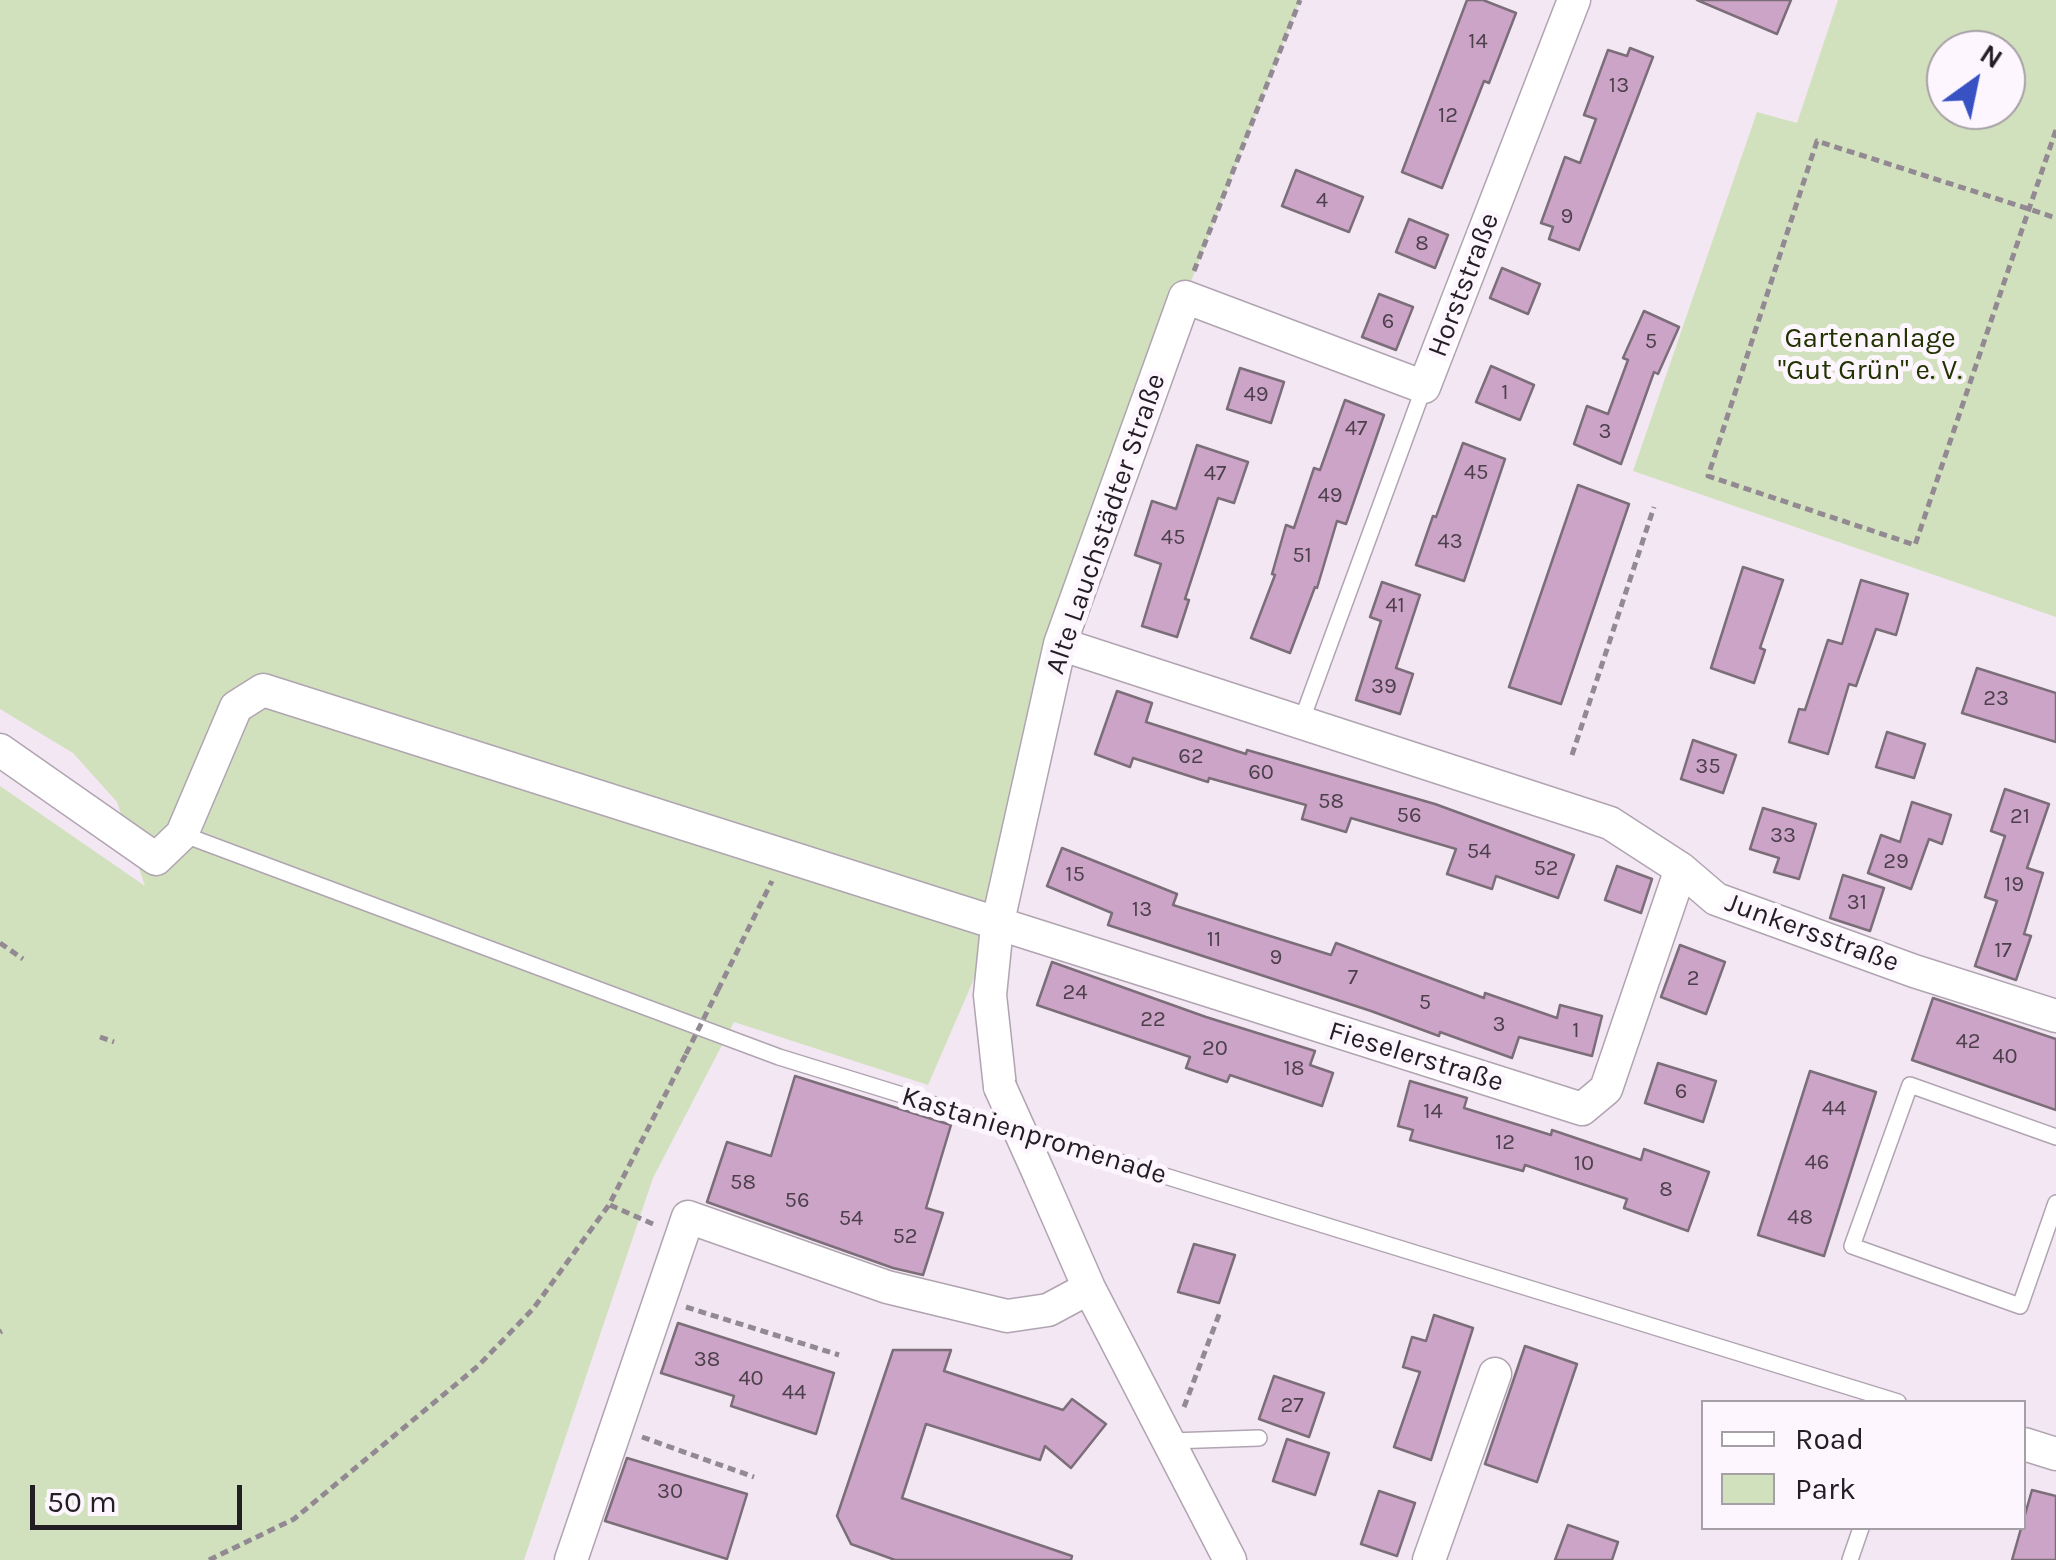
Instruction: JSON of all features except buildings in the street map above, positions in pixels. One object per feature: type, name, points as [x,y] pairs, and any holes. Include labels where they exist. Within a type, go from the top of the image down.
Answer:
[{"type":"street","name":"Horststraße","points":[[1184,298],[1424,387],[1574,0]]},
{"type":"street","name":"Alte Lauchstädter Straße","points":[[1184,298],[1060,644],[997,926],[990,994],[1000,1087],[1089,1288],[1230,1560]]},
{"type":"street","name":"Junkersstraße","points":[[1060,644],[1610,823],[1681,868],[1716,899],[1914,971],[2056,1016]]},
{"type":"street","points":[[0,750],[156,859],[182,834],[236,707],[262,690],[997,926]]},
{"type":"street","name":"Fieselerstraße","points":[[997,926],[1582,1109],[1606,1090],[1681,868]]},
{"type":"street","points":[[571,1560],[688,1217],[887,1287],[1007,1316],[1048,1310],[1089,1288]]},
{"type":"street","points":[[1429,1560],[1494,1374]]},
{"type":"street","points":[[2026,1445],[2056,1454]]},
{"type":"lane","points":[[1301,722],[1424,387]]},
{"type":"lane","name":"Kastanienpromenade","points":[[182,834],[779,1057],[1892,1400]]},
{"type":"lane","points":[[2056,1137],[1910,1085],[1852,1246],[2020,1306],[2056,1203]]},
{"type":"lane","points":[[1171,1442],[1259,1438]]},
{"type":"lane","points":[[1850,1560],[1860,1530]]},
{"type":"path","points":[[1184,298],[1300,0]]},
{"type":"path","points":[[2056,130],[2029,209],[1916,545],[1708,476],[1816,141],[2029,209],[2056,218]]},
{"type":"path","points":[[1572,755],[1654,507]]},
{"type":"path","points":[[210,1560],[294,1518],[478,1366],[534,1309],[610,1205],[784,856]]},
{"type":"path","points":[[0,943],[22,959]]},
{"type":"path","points":[[100,1037],[114,1042]]},
{"type":"path","points":[[610,1205],[680,1237]]},
{"type":"path","points":[[660,1299],[840,1355]]},
{"type":"path","points":[[1171,1442],[1220,1312]]},
{"type":"path","points":[[616,1428],[754,1476]]},
{"type":"green space","points":[[0,0],[1300,0],[1185,297],[1060,643],[997,926],[928,1085],[734,1022],[653,1178],[524,1560],[0,1560],[0,786],[145,886],[117,802],[73,753],[0,709]]},
{"type":"green space","name":"Gartenanlage \"Gut Grün\" e. V.","points":[[1838,0],[2056,0],[2056,617],[1633,471],[1757,112],[1797,123]]}]
